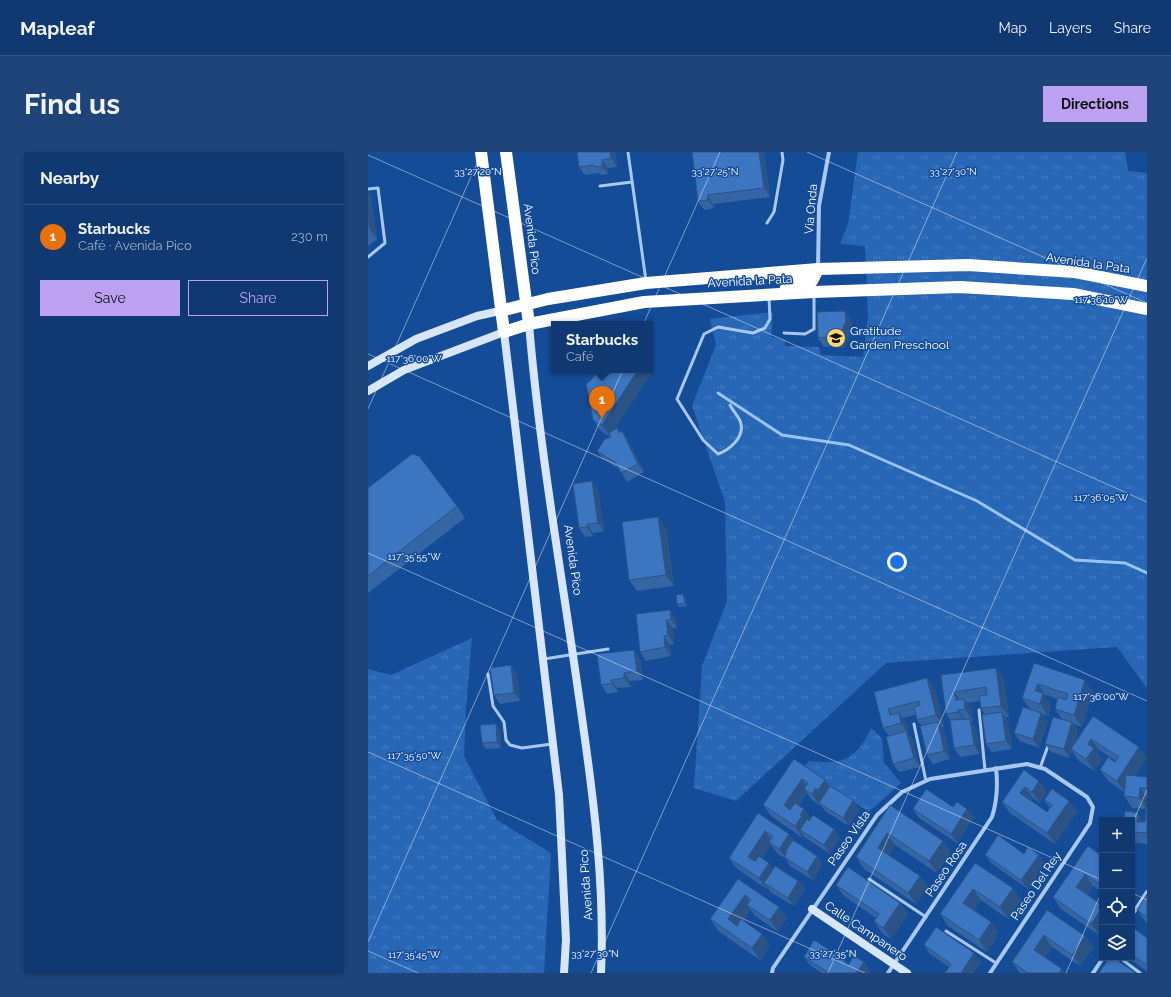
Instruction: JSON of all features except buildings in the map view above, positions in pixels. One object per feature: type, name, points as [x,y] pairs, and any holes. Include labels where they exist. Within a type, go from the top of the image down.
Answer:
[{"type":"highway","name":"Avenida Pico","points":[[481,152],[504,332]]},
{"type":"highway","name":"Avenida Pico","points":[[506,152],[529,324]]},
{"type":"highway","name":"Avenida la Pata","points":[[500,310],[646,283],[818,269],[968,265],[1075,272],[1147,286]]},
{"type":"highway","points":[[784,293],[788,283],[812,282],[818,269]]},
{"type":"highway","name":"Avenida la Pata","points":[[504,332],[529,324],[644,302],[784,293],[960,287],[1073,294],[1147,309]]},
{"type":"main road","name":"Avenida la Pata","points":[[368,366],[416,339],[477,316],[500,310]]},
{"type":"main road","name":"Avenida Pico","points":[[529,324],[541,434],[573,654],[596,833],[603,929],[601,973]]},
{"type":"main road","name":"Avenida la Pata","points":[[368,391],[404,370],[504,332]]},
{"type":"main road","name":"Avenida Pico","points":[[504,332],[560,803],[566,940],[564,973]]},
{"type":"main road","name":"Calle Campanero","points":[[812,909],[907,973]]},
{"type":"street","name":"Via Onda","points":[[818,269],[819,206],[829,152]]},
{"type":"street","name":"Paseo Vista","points":[[772,973],[773,968],[812,909],[877,815],[902,792],[926,781],[996,768],[1027,764],[1040,768],[1087,797],[1093,808]]},
{"type":"street","name":"Paseo Rosa","points":[[888,973],[992,817],[997,794],[996,768]]},
{"type":"street","name":"Paseo Del Rey","points":[[990,973],[1090,823],[1093,808]]},
{"type":"street","points":[[1135,910],[1147,892]]},
{"type":"street","points":[[1093,973],[1101,961]]},
{"type":"lane","points":[[628,152],[646,283]]},
{"type":"lane","points":[[767,223],[774,212],[783,160],[782,152]]},
{"type":"lane","points":[[600,186],[632,182]]},
{"type":"lane","points":[[368,189],[378,188],[385,243],[368,257]]},
{"type":"lane","points":[[784,333],[805,334],[814,329],[814,292]]},
{"type":"lane","points":[[730,405],[741,425],[739,439],[726,451],[718,454],[703,440],[677,399],[704,334],[718,327],[753,334],[765,328],[770,319],[769,294]]},
{"type":"lane","points":[[544,659],[608,649]]},
{"type":"lane","points":[[488,674],[493,706],[504,722],[506,740],[510,745],[522,748],[554,744]]},
{"type":"lane","points":[[979,710],[985,770]]},
{"type":"lane","points":[[914,724],[926,781]]},
{"type":"lane","points":[[1040,768],[1050,739]]},
{"type":"lane","points":[[869,879],[926,917]]},
{"type":"lane","points":[[946,931],[996,963]]},
{"type":"lane","points":[[1124,961],[1140,973]]},
{"type":"green space","points":[[858,152],[1125,152],[1128,171],[1147,173],[1147,688],[1117,647],[886,663],[736,801],[694,788],[702,666],[727,601],[725,502],[692,406],[716,345],[710,319],[773,312],[771,337],[785,340],[785,346],[819,347],[821,355],[863,357],[868,316],[865,246],[840,244],[848,224]]},
{"type":"green space","points":[[472,638],[466,708],[464,756],[497,820],[551,853],[544,973],[368,973],[368,669],[391,675]]},
{"type":"green space","points":[[871,728],[882,738],[884,763],[901,783],[869,812],[803,768],[809,761],[840,761],[854,754]]},
{"type":"waterway","points":[[718,393],[782,435],[849,445],[977,501],[1075,560],[1125,563],[1147,573]]},
{"type":"place","name":"Gratitude Garden Preschool","points":[[836,338]]},
{"type":"place","name":"Starbucks","points":[[602,419]]}]
